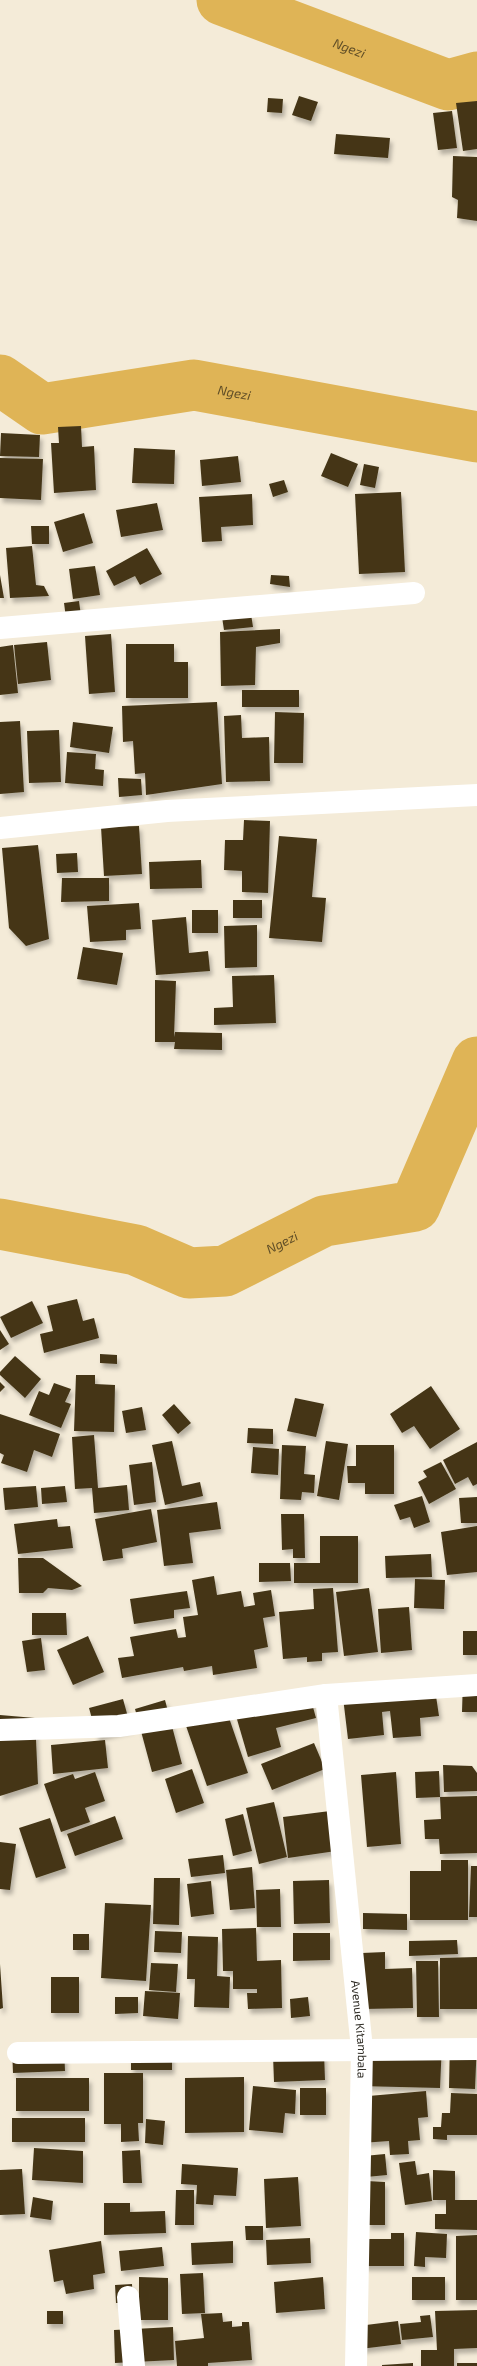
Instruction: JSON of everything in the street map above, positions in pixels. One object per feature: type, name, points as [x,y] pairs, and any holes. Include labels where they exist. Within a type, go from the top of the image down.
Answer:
[{"type":"street","points":[[0,628],[414,593]]},
{"type":"street","points":[[0,828],[167,811],[477,795]]},
{"type":"street","points":[[0,1730],[119,1726],[326,1695],[477,1685]]},
{"type":"street","name":"Avenue Kitambala","points":[[326,1695],[362,2049],[356,2366]]},
{"type":"street","points":[[18,2054],[362,2049],[477,2049]]},
{"type":"street","points":[[128,2297],[134,2366]]},
{"type":"building","points":[[299,96],[318,102],[311,121],[292,115]]},
{"type":"building","points":[[268,98],[283,99],[282,113],[267,112]]},
{"type":"building","points":[[477,101],[477,149],[463,151],[456,103]]},
{"type":"building","points":[[452,111],[457,148],[438,150],[433,113]]},
{"type":"building","points":[[336,134],[390,138],[388,158],[334,154]]},
{"type":"building","points":[[453,156],[477,157],[477,221],[457,218],[458,200],[452,197]]},
{"type":"building","points":[[81,426],[82,447],[94,446],[96,490],[54,493],[51,443],[59,443],[58,427]]},
{"type":"building","points":[[1,433],[40,435],[39,457],[0,456]]},
{"type":"building","points":[[134,448],[175,450],[174,484],[132,483]]},
{"type":"building","points":[[331,453],[358,464],[348,487],[321,476]]},
{"type":"building","points":[[238,456],[241,482],[202,486],[200,460]]},
{"type":"building","points":[[0,458],[43,459],[41,500],[0,498]]},
{"type":"building","points":[[364,464],[379,467],[375,488],[360,485]]},
{"type":"building","points":[[284,480],[288,492],[273,497],[269,484]]},
{"type":"building","points":[[401,492],[405,572],[359,574],[355,494]]},
{"type":"building","points":[[252,494],[253,525],[221,527],[222,541],[202,542],[199,497]]},
{"type":"building","points":[[157,503],[163,530],[121,537],[116,510]]},
{"type":"building","points":[[84,513],[93,543],[63,552],[54,522]]},
{"type":"building","points":[[31,526],[49,526],[49,544],[32,544]]},
{"type":"building","points":[[32,546],[36,585],[44,586],[49,596],[10,598],[6,548]]},
{"type":"building","points":[[147,548],[162,574],[140,585],[135,576],[114,586],[106,571]]},
{"type":"building","points":[[95,566],[100,595],[73,599],[69,569]]},
{"type":"building","points":[[0,575],[4,598],[0,598]]},
{"type":"building","points":[[271,575],[289,576],[290,587],[270,584]]},
{"type":"building","points":[[79,601],[81,616],[66,618],[64,603]]},
{"type":"building","points":[[251,614],[253,627],[224,630],[222,617]]},
{"type":"building","points":[[280,629],[280,643],[256,647],[255,685],[221,686],[220,632]]},
{"type":"building","points":[[111,634],[115,692],[89,694],[85,636]]},
{"type":"building","points":[[47,642],[51,680],[18,684],[14,645]]},
{"type":"building","points":[[126,644],[174,644],[174,662],[188,662],[188,698],[126,698]]},
{"type":"building","points":[[13,645],[18,693],[0,695],[0,647]]},
{"type":"building","points":[[242,690],[299,690],[299,707],[242,707]]},
{"type":"building","points":[[217,702],[222,784],[146,795],[145,773],[135,774],[133,741],[123,742],[122,706]]},
{"type":"building","points":[[275,712],[304,713],[303,763],[274,763]]},
{"type":"building","points":[[241,715],[242,738],[269,737],[270,781],[226,782],[224,716]]},
{"type":"building","points":[[20,721],[24,792],[0,794],[0,722]]},
{"type":"building","points":[[73,722],[113,727],[109,753],[70,747]]},
{"type":"building","points":[[59,730],[61,782],[29,783],[27,731]]},
{"type":"building","points":[[67,752],[96,754],[95,769],[104,770],[103,786],[65,783]]},
{"type":"building","points":[[118,778],[141,779],[142,795],[119,797]]},
{"type":"building","points":[[244,820],[270,821],[268,893],[242,892],[242,871],[224,870],[225,840],[243,840]]},
{"type":"building","points":[[139,826],[142,874],[104,876],[101,827]]},
{"type":"building","points":[[279,836],[317,839],[312,897],[326,898],[322,942],[269,938]]},
{"type":"building","points":[[38,845],[49,939],[26,946],[9,928],[2,848]]},
{"type":"building","points":[[77,853],[78,872],[57,873],[56,854]]},
{"type":"building","points":[[201,860],[202,888],[150,889],[149,862]]},
{"type":"building","points":[[62,878],[109,878],[109,901],[61,902]]},
{"type":"building","points":[[233,900],[262,900],[262,918],[233,918]]},
{"type":"building","points":[[139,903],[141,929],[126,930],[126,940],[90,942],[87,906]]},
{"type":"building","points":[[192,910],[218,910],[218,933],[192,933]]},
{"type":"building","points":[[186,917],[189,953],[208,951],[210,971],[156,975],[152,920]]},
{"type":"building","points":[[257,925],[257,967],[225,968],[224,926]]},
{"type":"building","points":[[83,947],[123,953],[117,985],[77,979]]},
{"type":"building","points":[[274,975],[276,1023],[214,1025],[214,1008],[233,1007],[232,976]]},
{"type":"building","points":[[155,980],[176,981],[174,1037],[175,1032],[222,1033],[222,1050],[174,1049],[175,1042],[155,1042]]},
{"type":"building","points":[[77,1299],[83,1321],[94,1318],[99,1338],[44,1353],[40,1334],[53,1331],[47,1306]]},
{"type":"building","points":[[32,1301],[43,1323],[11,1338],[0,1317]]},
{"type":"building","points":[[0,1330],[9,1344],[0,1350]]},
{"type":"building","points":[[100,1354],[117,1355],[117,1364],[100,1363]]},
{"type":"building","points":[[15,1356],[41,1379],[25,1398],[0,1375],[0,1372]]},
{"type":"building","points":[[76,1375],[95,1375],[95,1384],[115,1385],[114,1432],[74,1431]]},
{"type":"building","points":[[0,1382],[5,1387],[0,1392]]},
{"type":"building","points":[[54,1383],[71,1389],[65,1402],[71,1404],[61,1428],[29,1415],[39,1391],[49,1395]]},
{"type":"building","points":[[431,1386],[460,1429],[430,1449],[414,1426],[402,1433],[390,1414]]},
{"type":"building","points":[[295,1398],[324,1404],[316,1437],[287,1431]]},
{"type":"building","points":[[174,1404],[191,1423],[178,1434],[162,1415]]},
{"type":"building","points":[[142,1407],[146,1430],[126,1433],[122,1411]]},
{"type":"building","points":[[0,1414],[60,1434],[52,1457],[34,1450],[27,1472],[1,1463],[4,1455],[0,1453]]},
{"type":"building","points":[[248,1428],[273,1429],[273,1444],[247,1443]]},
{"type":"building","points":[[94,1435],[98,1488],[127,1485],[129,1510],[94,1513],[92,1488],[75,1489],[72,1437]]},
{"type":"building","points":[[172,1441],[182,1486],[200,1482],[203,1496],[165,1505],[152,1445]]},
{"type":"building","points":[[326,1441],[348,1444],[339,1500],[317,1496]]},
{"type":"building","points":[[477,1442],[477,1484],[473,1486],[468,1477],[455,1484],[443,1460]]},
{"type":"building","points":[[282,1445],[306,1446],[304,1474],[315,1475],[314,1493],[302,1492],[301,1500],[280,1499]]},
{"type":"building","points":[[356,1445],[394,1445],[394,1494],[365,1494],[365,1483],[348,1483],[347,1466],[356,1466]]},
{"type":"building","points":[[253,1447],[279,1449],[278,1475],[251,1473]]},
{"type":"building","points":[[152,1462],[156,1502],[134,1505],[129,1465]]},
{"type":"building","points":[[441,1462],[456,1489],[429,1504],[418,1482],[427,1477],[423,1471]]},
{"type":"building","points":[[36,1486],[38,1507],[5,1510],[3,1488]]},
{"type":"building","points":[[65,1486],[67,1502],[42,1504],[41,1488]]},
{"type":"building","points":[[422,1496],[430,1522],[414,1528],[410,1517],[400,1520],[394,1505]]},
{"type":"building","points":[[477,1497],[477,1523],[461,1523],[459,1498]]},
{"type":"building","points":[[217,1502],[221,1529],[189,1533],[193,1563],[164,1566],[157,1510]]},
{"type":"building","points":[[151,1509],[157,1542],[122,1549],[123,1558],[103,1561],[95,1519]]},
{"type":"building","points":[[281,1514],[304,1514],[305,1558],[293,1558],[293,1549],[282,1550]]},
{"type":"building","points":[[57,1519],[58,1527],[70,1526],[73,1548],[18,1554],[14,1524]]},
{"type":"building","points":[[477,1526],[477,1572],[447,1575],[441,1532]]},
{"type":"building","points":[[320,1536],[358,1536],[358,1583],[294,1583],[294,1563],[320,1563]]},
{"type":"building","points":[[431,1554],[432,1577],[386,1578],[385,1556]]},
{"type":"building","points":[[18,1558],[43,1558],[82,1586],[72,1590],[48,1588],[43,1593],[19,1593]]},
{"type":"building","points":[[259,1563],[290,1563],[291,1581],[259,1582]]},
{"type":"building","points":[[214,1576],[217,1595],[241,1591],[244,1607],[255,1605],[253,1593],[271,1590],[275,1616],[263,1618],[268,1647],[254,1650],[257,1668],[213,1675],[212,1666],[184,1671],[183,1667],[122,1678],[118,1658],[134,1656],[130,1637],[176,1629],[178,1638],[186,1637],[183,1617],[198,1615],[192,1580]]},
{"type":"building","points":[[415,1579],[445,1580],[444,1609],[414,1608]]},
{"type":"building","points":[[333,1588],[338,1652],[322,1653],[322,1661],[307,1662],[307,1657],[283,1659],[279,1612],[314,1609],[313,1589]]},
{"type":"building","points":[[369,1588],[378,1652],[344,1656],[336,1592]]},
{"type":"building","points":[[187,1591],[190,1608],[174,1610],[174,1618],[134,1624],[130,1599]]},
{"type":"building","points":[[409,1607],[412,1650],[381,1653],[378,1609]]},
{"type":"building","points":[[32,1613],[66,1613],[67,1635],[32,1635]]},
{"type":"building","points":[[463,1631],[477,1631],[477,1655],[463,1655]]},
{"type":"building","points":[[88,1636],[104,1672],[73,1685],[57,1650]]},
{"type":"building","points":[[41,1638],[45,1670],[27,1672],[22,1641]]},
{"type":"building","points":[[463,1679],[477,1679],[477,1712],[462,1712]]},
{"type":"building","points":[[308,1689],[316,1718],[276,1728],[281,1747],[248,1757],[234,1709]]},
{"type":"building","points":[[342,1689],[436,1696],[439,1716],[420,1718],[421,1736],[393,1738],[390,1711],[382,1712],[384,1735],[348,1739]]},
{"type":"building","points":[[123,1699],[131,1728],[97,1737],[89,1708]]},
{"type":"building","points":[[165,1700],[182,1764],[152,1772],[135,1709]]},
{"type":"building","points":[[226,1709],[248,1773],[207,1786],[185,1723]]},
{"type":"building","points":[[0,1715],[35,1718],[38,1784],[0,1796]]},
{"type":"building","points":[[105,1740],[108,1768],[53,1774],[51,1745]]},
{"type":"building","points":[[314,1743],[325,1769],[272,1790],[261,1764]]},
{"type":"building","points":[[443,1765],[472,1766],[477,1773],[477,1791],[444,1792]]},
{"type":"building","points":[[192,1769],[204,1803],[176,1813],[165,1779]]},
{"type":"building","points":[[439,1771],[440,1797],[416,1798],[415,1772]]},
{"type":"building","points":[[95,1772],[105,1801],[85,1808],[90,1822],[61,1832],[44,1784],[73,1774],[75,1779]]},
{"type":"building","points":[[396,1772],[401,1844],[367,1847],[361,1775]]},
{"type":"building","points":[[477,1796],[477,1853],[440,1854],[439,1839],[425,1839],[424,1820],[441,1819],[440,1797]]},
{"type":"building","points":[[274,1802],[287,1857],[259,1864],[246,1808]]},
{"type":"building","points":[[330,1811],[336,1851],[288,1858],[283,1817]]},
{"type":"building","points":[[243,1814],[252,1851],[233,1856],[225,1819]]},
{"type":"building","points":[[115,1816],[123,1839],[75,1856],[67,1834]]},
{"type":"building","points":[[50,1818],[66,1868],[36,1878],[19,1828]]},
{"type":"building","points":[[0,1842],[16,1844],[10,1890],[0,1889]]},
{"type":"building","points":[[223,1855],[225,1873],[191,1877],[188,1859]]},
{"type":"building","points":[[441,1860],[468,1860],[468,1920],[410,1920],[410,1871],[441,1871]]},
{"type":"building","points":[[471,1866],[477,1866],[477,1917],[469,1917]]},
{"type":"building","points":[[252,1867],[255,1908],[230,1910],[226,1870]]},
{"type":"building","points":[[154,1878],[180,1878],[179,1925],[153,1924]]},
{"type":"building","points":[[329,1880],[330,1923],[294,1924],[293,1881]]},
{"type":"building","points":[[211,1881],[214,1914],[191,1917],[187,1884]]},
{"type":"building","points":[[280,1889],[281,1927],[257,1927],[256,1890]]},
{"type":"building","points":[[105,1903],[151,1905],[146,1981],[101,1978]]},
{"type":"building","points":[[363,1913],[407,1914],[407,1930],[363,1929]]},
{"type":"building","points":[[256,1928],[257,1961],[281,1960],[282,2008],[248,2009],[247,1993],[257,1993],[257,1989],[233,1989],[233,1971],[223,1971],[222,1929]]},
{"type":"building","points":[[155,1931],[182,1932],[181,1953],[154,1952]]},
{"type":"building","points":[[293,1933],[330,1933],[330,1960],[293,1961]]},
{"type":"building","points":[[73,1934],[89,1934],[89,1950],[73,1950]]},
{"type":"building","points":[[188,1936],[218,1937],[217,1976],[230,1977],[229,2008],[194,2007],[195,1979],[187,1979]]},
{"type":"building","points":[[457,1940],[458,1954],[409,1956],[409,1941]]},
{"type":"building","points":[[385,1952],[385,1969],[412,1968],[413,2008],[364,2009],[362,1953]]},
{"type":"building","points":[[477,1957],[477,2009],[440,2009],[440,1958]]},
{"type":"building","points":[[416,1961],[438,1961],[439,2017],[417,2017]]},
{"type":"building","points":[[151,1963],[178,1964],[176,1992],[149,1990]]},
{"type":"building","points":[[0,1964],[3,2008],[0,2009]]},
{"type":"building","points":[[51,1977],[79,1977],[79,2013],[51,2013]]},
{"type":"building","points":[[145,1991],[180,1993],[178,2019],[143,2016]]},
{"type":"building","points":[[115,1997],[138,1997],[138,2013],[115,2014]]},
{"type":"building","points":[[308,1997],[310,2016],[291,2018],[290,1999]]},
{"type":"building","points":[[360,2040],[442,2043],[440,2088],[359,2086]]},
{"type":"building","points":[[450,2040],[477,2041],[475,2089],[449,2088]]},
{"type":"building","points":[[64,2046],[65,2071],[13,2073],[12,2048]]},
{"type":"building","points":[[131,2046],[172,2046],[172,2070],[131,2070]]},
{"type":"building","points":[[324,2053],[325,2080],[274,2082],[273,2055]]},
{"type":"building","points":[[104,2073],[143,2073],[143,2123],[138,2123],[139,2141],[121,2142],[121,2124],[104,2124]]},
{"type":"building","points":[[244,2077],[244,2132],[185,2133],[185,2078]]},
{"type":"building","points":[[16,2078],[89,2078],[89,2111],[16,2111]]},
{"type":"building","points":[[253,2086],[296,2090],[295,2114],[285,2113],[283,2133],[249,2130]]},
{"type":"building","points":[[300,2088],[326,2088],[326,2115],[300,2115]]},
{"type":"building","points":[[426,2091],[428,2117],[418,2118],[420,2140],[408,2141],[409,2154],[390,2155],[389,2141],[361,2143],[357,2097]]},
{"type":"building","points":[[451,2093],[477,2094],[477,2135],[447,2135],[447,2140],[433,2139],[433,2127],[441,2127],[442,2113],[450,2113]]},
{"type":"building","points":[[12,2118],[85,2118],[85,2142],[12,2142]]},
{"type":"building","points":[[146,2119],[165,2121],[163,2145],[145,2143]]},
{"type":"building","points":[[34,2148],[83,2151],[83,2183],[32,2180]]},
{"type":"building","points":[[140,2150],[142,2183],[123,2183],[122,2151]]},
{"type":"building","points":[[385,2154],[387,2175],[366,2177],[364,2156]]},
{"type":"building","points":[[415,2161],[417,2175],[429,2173],[432,2201],[405,2205],[399,2163]]},
{"type":"building","points":[[182,2164],[238,2168],[236,2196],[214,2195],[213,2205],[196,2204],[197,2185],[181,2184]]},
{"type":"building","points":[[22,2169],[25,2214],[0,2215],[0,2170]]},
{"type":"building","points":[[433,2170],[455,2171],[455,2200],[477,2200],[477,2230],[435,2229],[435,2214],[446,2214],[446,2200],[433,2200]]},
{"type":"building","points":[[298,2177],[301,2226],[266,2228],[264,2179]]},
{"type":"building","points":[[367,2181],[385,2182],[385,2225],[367,2225]]},
{"type":"building","points":[[176,2190],[194,2190],[194,2225],[175,2225]]},
{"type":"building","points":[[33,2197],[53,2201],[51,2220],[30,2217]]},
{"type":"building","points":[[104,2203],[130,2203],[130,2212],[165,2211],[166,2233],[104,2235]]},
{"type":"building","points":[[245,2226],[263,2226],[263,2240],[246,2240]]},
{"type":"building","points":[[416,2232],[447,2234],[446,2258],[425,2257],[425,2267],[414,2266]]},
{"type":"building","points":[[391,2233],[404,2233],[404,2266],[363,2266],[363,2239],[391,2239]]},
{"type":"building","points":[[477,2235],[477,2300],[456,2300],[456,2236]]},
{"type":"building","points":[[310,2238],[311,2263],[267,2265],[266,2240]]},
{"type":"building","points":[[101,2241],[105,2273],[93,2275],[94,2289],[66,2294],[63,2280],[54,2282],[49,2250]]},
{"type":"building","points":[[233,2241],[233,2263],[192,2265],[191,2243]]},
{"type":"building","points":[[162,2247],[164,2266],[121,2271],[119,2251]]},
{"type":"building","points":[[203,2273],[205,2313],[182,2314],[180,2274]]},
{"type":"building","points":[[139,2277],[168,2278],[168,2320],[139,2320]]},
{"type":"building","points":[[323,2277],[325,2309],[276,2313],[274,2282]]},
{"type":"building","points":[[412,2277],[445,2277],[445,2300],[412,2300]]},
{"type":"building","points":[[132,2284],[133,2303],[116,2303],[115,2285]]},
{"type":"building","points":[[477,2310],[477,2348],[454,2349],[454,2366],[421,2366],[421,2350],[437,2350],[435,2311]]},
{"type":"building","points":[[47,2311],[63,2311],[63,2324],[47,2324]]},
{"type":"building","points":[[222,2313],[223,2322],[232,2321],[232,2327],[242,2326],[242,2322],[249,2322],[252,2360],[208,2363],[208,2366],[177,2366],[175,2341],[204,2338],[201,2314]]},
{"type":"building","points":[[430,2315],[433,2337],[402,2340],[400,2324],[421,2322],[420,2316]]},
{"type":"building","points":[[398,2321],[401,2344],[360,2349],[358,2326]]},
{"type":"building","points":[[173,2327],[174,2360],[115,2363],[114,2330]]},
{"type":"building","points":[[413,2363],[413,2366],[382,2366],[382,2365]]},
{"type":"building","points":[[457,2363],[477,2363],[477,2366],[457,2366]]},
{"type":"waterway","name":"Ngezi","points":[[222,0],[448,85],[477,77]]},
{"type":"waterway","name":"Ngezi","points":[[0,380],[42,409],[194,385],[477,437]]},
{"type":"waterway","name":"Ngezi","points":[[0,1224],[136,1250],[189,1273],[225,1271],[324,1221],[415,1206],[477,1062]]}]
